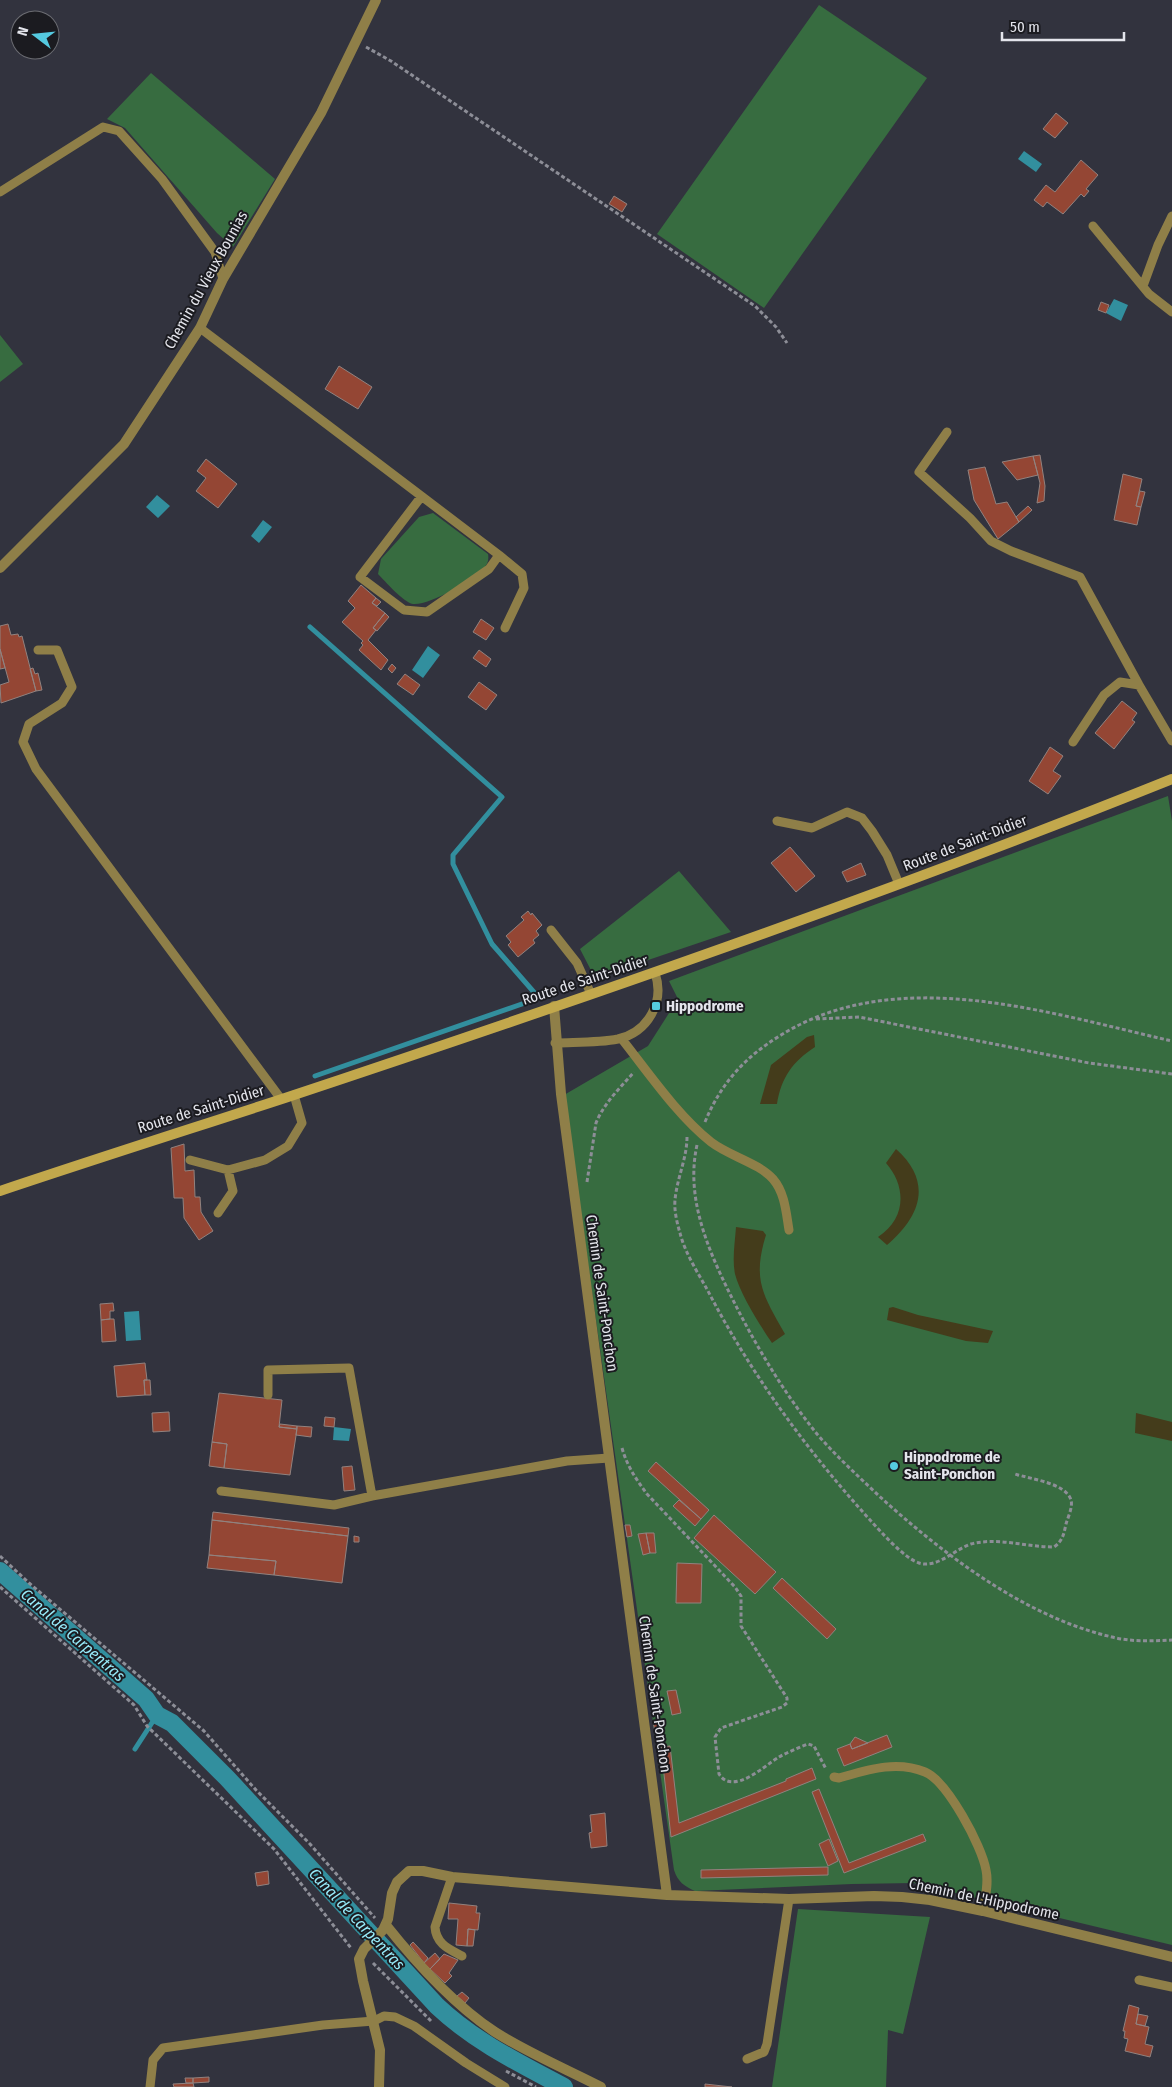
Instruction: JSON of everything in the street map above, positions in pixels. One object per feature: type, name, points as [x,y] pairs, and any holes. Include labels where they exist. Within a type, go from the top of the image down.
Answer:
[{"type":"main road","name":"Route de Saint-Didier","points":[[0,1191],[123,1149],[281,1100],[655,973],[900,884],[1172,779]]},
{"type":"street","name":"Chemin du Vieux Bounias","points":[[0,568],[124,444],[200,328],[223,279],[321,113],[376,0]]},
{"type":"street","name":"Chemin de Saint-Ponchon","points":[[554,1006],[560,1094],[667,1895]]},
{"type":"street","points":[[379,2087],[380,2050],[359,1959],[364,1949],[385,1928],[392,1893],[403,1875],[409,1871],[423,1871],[452,1877],[667,1895]]},
{"type":"street","name":"Chemin de L'Hippodrome","points":[[667,1895],[789,1899],[874,1896],[930,1900],[983,1911],[1172,1958]]},
{"type":"street","points":[[385,1928],[428,1974],[472,2014],[496,2032],[601,2087]]},
{"type":"lane","points":[[0,192],[103,127],[119,131],[162,179],[215,252],[223,279]]},
{"type":"lane","points":[[1143,286],[1158,245],[1172,216]]},
{"type":"lane","points":[[1094,226],[1149,294],[1172,312]]},
{"type":"lane","points":[[200,328],[522,574],[524,588],[505,628]]},
{"type":"lane","points":[[947,432],[919,472],[970,518],[991,541],[1011,551],[1080,577],[1172,741]]},
{"type":"lane","points":[[421,497],[360,578],[396,605],[404,610],[427,612],[489,570],[499,555]]},
{"type":"lane","points":[[38,650],[57,650],[72,687],[62,703],[29,724],[23,742],[36,768],[281,1100]]},
{"type":"lane","points":[[1073,742],[1104,695],[1120,682],[1139,685]]},
{"type":"lane","points":[[778,821],[812,828],[847,812],[862,818],[887,855],[900,884]]},
{"type":"lane","points":[[552,930],[577,963],[591,994]]},
{"type":"lane","points":[[556,1043],[621,1038],[639,1029],[653,1012],[659,992],[655,973]]},
{"type":"lane","points":[[621,1038],[700,1133],[726,1152],[761,1170],[774,1180],[782,1194],[789,1230]]},
{"type":"lane","points":[[190,1160],[228,1170],[264,1160],[288,1146],[302,1123],[294,1095]]},
{"type":"lane","points":[[218,1214],[233,1191],[228,1170]]},
{"type":"lane","points":[[268,1395],[268,1370],[349,1368],[372,1496]]},
{"type":"lane","points":[[221,1491],[334,1505],[372,1496],[567,1461],[609,1458]]},
{"type":"lane","points":[[834,1778],[881,1767],[898,1766],[926,1772],[938,1781],[950,1795],[981,1853],[986,1870],[987,1890],[983,1911]]},
{"type":"lane","points":[[452,1877],[435,1927],[435,1935],[443,1946],[462,1956]]},
{"type":"lane","points":[[748,2059],[764,2052],[767,2044],[789,1899]]},
{"type":"lane","points":[[1139,1980],[1172,1986]]},
{"type":"lane","points":[[150,2087],[153,2060],[163,2048],[323,2025],[374,2021],[384,2016],[395,2018],[414,2026],[466,2064],[505,2087]]},
{"type":"path","points":[[357,42],[407,72],[755,306],[776,327],[787,343]]},
{"type":"path","points":[[1172,1041],[1008,1006],[959,998],[884,999],[842,1008],[809,1019],[774,1039],[745,1060],[722,1088],[700,1133],[694,1161],[698,1215],[702,1230],[721,1276],[747,1328],[803,1416],[834,1453],[906,1521],[950,1555],[1006,1591],[1063,1621],[1086,1630],[1114,1638],[1131,1640],[1172,1640]]},
{"type":"path","points":[[809,1019],[859,1017],[1089,1063],[1172,1074]]},
{"type":"path","points":[[588,1187],[587,1179],[599,1114],[608,1101],[642,1064]]},
{"type":"path","points":[[685,1116],[687,1142],[675,1200],[680,1235],[688,1254],[759,1380],[815,1454],[891,1543],[917,1563],[924,1564],[932,1564],[966,1546],[978,1542],[991,1541],[1054,1547],[1060,1543],[1071,1507],[1071,1500],[1060,1487],[1015,1474]]},
{"type":"path","points":[[622,1447],[626,1462],[634,1477],[647,1494],[735,1587],[741,1596],[741,1626],[787,1698],[787,1703],[782,1707],[721,1728],[717,1732],[715,1736],[718,1774],[722,1779],[730,1782],[742,1781],[782,1755],[808,1744],[814,1746],[828,1773],[834,1778]]},
{"type":"path","points":[[0,1556],[29,1583],[204,1731],[256,1790],[310,1844],[385,1928]]},
{"type":"path","points":[[0,1587],[134,1705],[149,1727],[274,1849],[359,1959],[372,1961],[438,2027]]},
{"type":"path","points":[[504,2070],[536,2087]]},
{"type":"green space","points":[[819,5],[927,78],[764,308],[657,234]]},
{"type":"green space","points":[[151,73],[275,179],[233,247],[217,233],[125,128],[107,119]]},
{"type":"green space","points":[[0,335],[23,364],[0,382]]},
{"type":"green space","points":[[433,513],[488,554],[488,561],[478,573],[461,585],[440,597],[420,604],[413,604],[399,595],[378,574],[381,559],[419,517]]},
{"type":"green space","name":"Hippodrome de Saint-Ponchon","points":[[1168,796],[1172,821],[1172,1945],[914,1883],[695,1891],[677,1878],[674,1870],[564,1095],[648,1046],[678,999],[669,981]]},
{"type":"green space","points":[[679,871],[731,932],[595,978],[580,949]]},
{"type":"green space","points":[[798,1909],[930,1917],[903,2034],[888,2030],[886,2087],[772,2087]]},
{"type":"sand","points":[[814,1035],[815,1047],[800,1058],[789,1071],[777,1104],[760,1104],[771,1065],[807,1037]]},
{"type":"sand","points":[[896,1149],[908,1161],[915,1174],[918,1198],[915,1211],[908,1222],[887,1245],[878,1237],[887,1230],[898,1212],[900,1192],[898,1182],[886,1163]]},
{"type":"sand","points":[[736,1227],[763,1231],[766,1235],[760,1264],[762,1287],[785,1334],[772,1343],[756,1319],[735,1274]]},
{"type":"sand","points":[[893,1307],[918,1315],[993,1331],[988,1343],[966,1341],[887,1320],[889,1308]]},
{"type":"sand","points":[[1136,1413],[1172,1422],[1172,1441],[1135,1433]]},
{"type":"water","points":[[1024,151],[1042,164],[1036,172],[1018,159]]},
{"type":"water","points":[[1114,299],[1128,305],[1121,321],[1106,313]]},
{"type":"water","points":[[157,495],[170,506],[158,518],[146,507]]},
{"type":"water","points":[[263,520],[272,527],[259,543],[251,536]]},
{"type":"water","points":[[428,646],[440,655],[423,678],[412,670]]},
{"type":"water","points":[[139,1311],[141,1340],[126,1341],[124,1312]]},
{"type":"water","points":[[334,1427],[351,1429],[349,1441],[333,1440]]},
{"type":"building","points":[[1056,113],[1068,123],[1055,138],[1043,129]]},
{"type":"building","points":[[1081,160],[1098,175],[1086,189],[1089,191],[1084,197],[1081,194],[1063,214],[1047,202],[1043,207],[1034,200],[1046,185],[1055,192]]},
{"type":"building","points":[[614,196],[627,204],[622,212],[609,204]]},
{"type":"building","points":[[1101,302],[1109,305],[1106,313],[1098,310]]},
{"type":"building","points":[[339,366],[372,387],[358,409],[325,389]]},
{"type":"building","points":[[1040,455],[1045,486],[1044,501],[1037,503],[1040,483],[1033,456]]},
{"type":"building","points":[[1033,456],[1038,475],[1017,480],[1002,462]]},
{"type":"building","points":[[206,459],[237,484],[218,508],[196,491],[206,478],[197,471]]},
{"type":"building","points":[[985,467],[996,504],[1007,502],[1019,522],[998,539],[974,500],[968,470]]},
{"type":"building","points":[[1123,474],[1142,479],[1136,506],[1141,507],[1137,525],[1114,520]]},
{"type":"building","points":[[1140,491],[1145,492],[1141,507],[1136,506]]},
{"type":"building","points":[[1028,506],[1032,510],[1019,522],[1016,517]]},
{"type":"building","points":[[361,585],[376,598],[372,603],[385,613],[373,628],[376,630],[368,640],[388,660],[381,670],[359,650],[363,645],[361,643],[363,641],[342,622],[355,608],[348,601]]},
{"type":"building","points":[[376,598],[381,602],[377,606],[372,603]]},
{"type":"building","points":[[385,613],[389,617],[377,631],[373,628]]},
{"type":"building","points":[[481,619],[494,628],[486,640],[473,632]]},
{"type":"building","points":[[8,624],[11,635],[18,634],[19,637],[22,636],[36,691],[1,703],[0,685],[9,682],[0,649],[0,626]]},
{"type":"building","points":[[0,649],[5,668],[0,669]]},
{"type":"building","points":[[479,650],[491,659],[486,667],[473,658]]},
{"type":"building","points":[[392,664],[396,668],[392,673],[388,669]]},
{"type":"building","points":[[33,668],[35,674],[38,673],[42,690],[36,691],[30,669]]},
{"type":"building","points":[[405,674],[420,685],[413,695],[397,684]]},
{"type":"building","points":[[479,682],[497,695],[486,710],[468,697]]},
{"type":"building","points":[[1122,701],[1137,713],[1132,720],[1135,722],[1114,749],[1095,733]]},
{"type":"building","points":[[1050,747],[1063,756],[1053,771],[1061,776],[1048,794],[1029,781]]},
{"type":"building","points":[[790,847],[815,876],[796,892],[771,863]]},
{"type":"building","points":[[861,863],[866,875],[847,882],[842,872]]},
{"type":"building","points":[[528,911],[542,925],[536,931],[539,935],[533,940],[535,943],[518,957],[508,945],[511,942],[506,936],[524,920],[521,917]]},
{"type":"building","points":[[184,1144],[185,1171],[194,1170],[195,1197],[200,1197],[201,1212],[213,1231],[199,1240],[184,1218],[183,1198],[174,1198],[171,1148]]},
{"type":"building","points":[[113,1303],[114,1311],[110,1311],[110,1319],[101,1320],[100,1304]]},
{"type":"building","points":[[114,1319],[116,1341],[102,1342],[101,1320]]},
{"type":"building","points":[[145,1363],[147,1380],[144,1380],[145,1395],[117,1397],[114,1366]]},
{"type":"building","points":[[144,1380],[150,1380],[151,1395],[145,1395]]},
{"type":"building","points":[[219,1393],[282,1400],[279,1427],[297,1429],[290,1475],[224,1468],[227,1444],[212,1442]]},
{"type":"building","points":[[169,1412],[170,1431],[153,1432],[152,1413]]},
{"type":"building","points":[[325,1417],[335,1418],[334,1427],[324,1426]]},
{"type":"building","points":[[280,1424],[297,1426],[297,1429],[279,1427]]},
{"type":"building","points":[[297,1426],[312,1427],[311,1437],[296,1435]]},
{"type":"building","points":[[212,1442],[227,1444],[224,1468],[209,1466]]},
{"type":"building","points":[[656,1462],[709,1510],[701,1519],[648,1471]]},
{"type":"building","points":[[352,1466],[355,1490],[344,1491],[342,1467]]},
{"type":"building","points":[[679,1500],[701,1519],[695,1526],[673,1506]]},
{"type":"building","points":[[213,1512],[349,1528],[348,1536],[212,1520]]},
{"type":"building","points":[[714,1515],[776,1572],[755,1594],[694,1538]]},
{"type":"building","points":[[212,1520],[348,1536],[342,1583],[274,1575],[276,1561],[209,1555]]},
{"type":"building","points":[[625,1525],[630,1525],[632,1536],[627,1537]]},
{"type":"building","points":[[646,1533],[650,1553],[643,1555],[638,1534]]},
{"type":"building","points":[[646,1533],[654,1533],[656,1553],[650,1553]]},
{"type":"building","points":[[354,1536],[359,1537],[359,1542],[354,1542]]},
{"type":"building","points":[[209,1555],[276,1561],[274,1575],[207,1568]]},
{"type":"building","points":[[677,1563],[702,1564],[701,1603],[676,1603]]},
{"type":"building","points":[[782,1578],[836,1629],[827,1639],[773,1588]]},
{"type":"building","points":[[676,1690],[681,1713],[672,1715],[667,1691]]},
{"type":"building","points":[[658,1720],[660,1731],[655,1732],[653,1721]]},
{"type":"building","points":[[887,1735],[892,1747],[844,1766],[837,1749],[850,1744],[852,1749]]},
{"type":"building","points":[[855,1737],[868,1743],[852,1749],[850,1744]]},
{"type":"building","points":[[670,1746],[679,1823],[786,1781],[786,1779],[812,1768],[816,1779],[671,1837],[661,1747]]},
{"type":"building","points":[[819,1789],[849,1863],[923,1834],[926,1841],[844,1873],[812,1792]]},
{"type":"building","points":[[605,1813],[607,1846],[591,1848],[589,1833],[592,1832],[590,1815]]},
{"type":"building","points":[[829,1839],[838,1861],[828,1866],[819,1844]]},
{"type":"building","points":[[828,1867],[828,1875],[701,1878],[701,1870]]},
{"type":"building","points":[[268,1871],[269,1884],[257,1886],[255,1873]]},
{"type":"building","points":[[449,1903],[477,1906],[476,1913],[480,1913],[478,1930],[468,1929],[467,1946],[456,1945],[458,1919],[448,1919]]},
{"type":"building","points":[[468,1929],[475,1930],[473,1946],[467,1946]]},
{"type":"building","points":[[413,1942],[428,1958],[424,1963],[410,1945]]},
{"type":"building","points":[[435,1953],[440,1959],[430,1969],[424,1963]]},
{"type":"building","points":[[444,1954],[458,1960],[449,1973],[452,1976],[445,1983],[430,1969]]},
{"type":"building","points":[[462,1992],[469,1998],[465,2003],[457,1996]]},
{"type":"building","points":[[1129,2005],[1139,2008],[1136,2024],[1149,2027],[1145,2044],[1153,2046],[1150,2057],[1125,2051],[1128,2039],[1124,2038],[1125,2031],[1123,2031]]},
{"type":"building","points":[[1138,2014],[1148,2016],[1145,2026],[1136,2024]]},
{"type":"building","points":[[209,2077],[209,2082],[193,2083],[193,2078]]},
{"type":"building","points":[[185,2078],[193,2078],[193,2083],[186,2083]]},
{"type":"building","points":[[193,2083],[194,2087],[174,2087],[173,2084]]},
{"type":"building","points":[[705,2084],[732,2087],[705,2087]]},
{"type":"waterway","points":[[310,627],[502,797],[453,855],[453,864],[492,944],[539,998],[315,1076]]},
{"type":"waterway","name":"Canal de Carpentras","points":[[0,1571],[146,1699],[157,1715],[172,1723],[227,1778],[451,2019],[482,2041],[564,2087]]},
{"type":"waterway","points":[[135,1749],[157,1715]]},
{"type":"place","name":"Hippodrome","points":[[656,1006]]},
{"type":"place","name":"Hippodrome de Saint-Ponchon","points":[[894,1466]]}]
